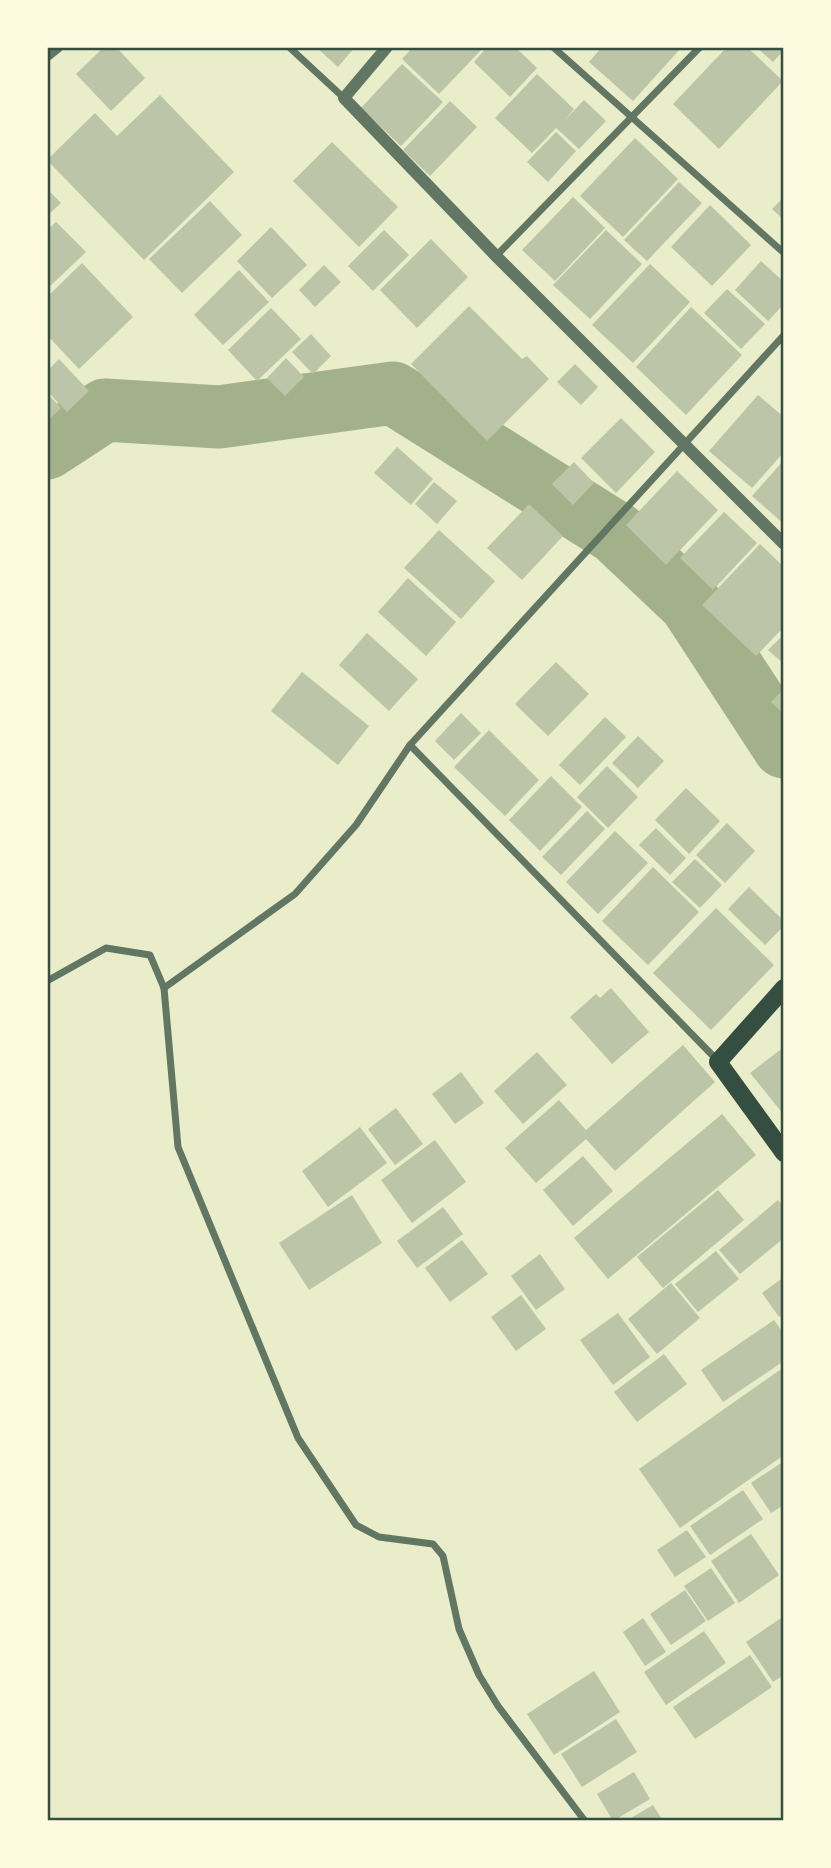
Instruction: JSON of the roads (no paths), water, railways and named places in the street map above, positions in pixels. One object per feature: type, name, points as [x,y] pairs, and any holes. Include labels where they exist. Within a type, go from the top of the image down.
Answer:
[{"type":"main road","points":[[784,988],[718,1062],[784,1153]]},
{"type":"street","points":[[47,55],[57,47]]},
{"type":"street","points":[[289,47],[344,98],[496,256],[784,544]]},
{"type":"street","points":[[344,98],[387,47]]},
{"type":"street","points":[[553,47],[784,253]]},
{"type":"street","points":[[496,256],[700,47]]},
{"type":"street","points":[[164,988],[295,894],[356,825],[411,745],[784,335]]},
{"type":"street","points":[[411,745],[718,1062]]},
{"type":"street","points":[[47,981],[106,948],[150,955],[164,988],[178,1147],[298,1438],[356,1525],[379,1537],[433,1544],[443,1556],[459,1629],[480,1675],[498,1706],[585,1821]]},
{"type":"waterway","points":[[47,448],[105,410],[219,417],[393,393],[616,533],[690,603],[784,747]]}]
